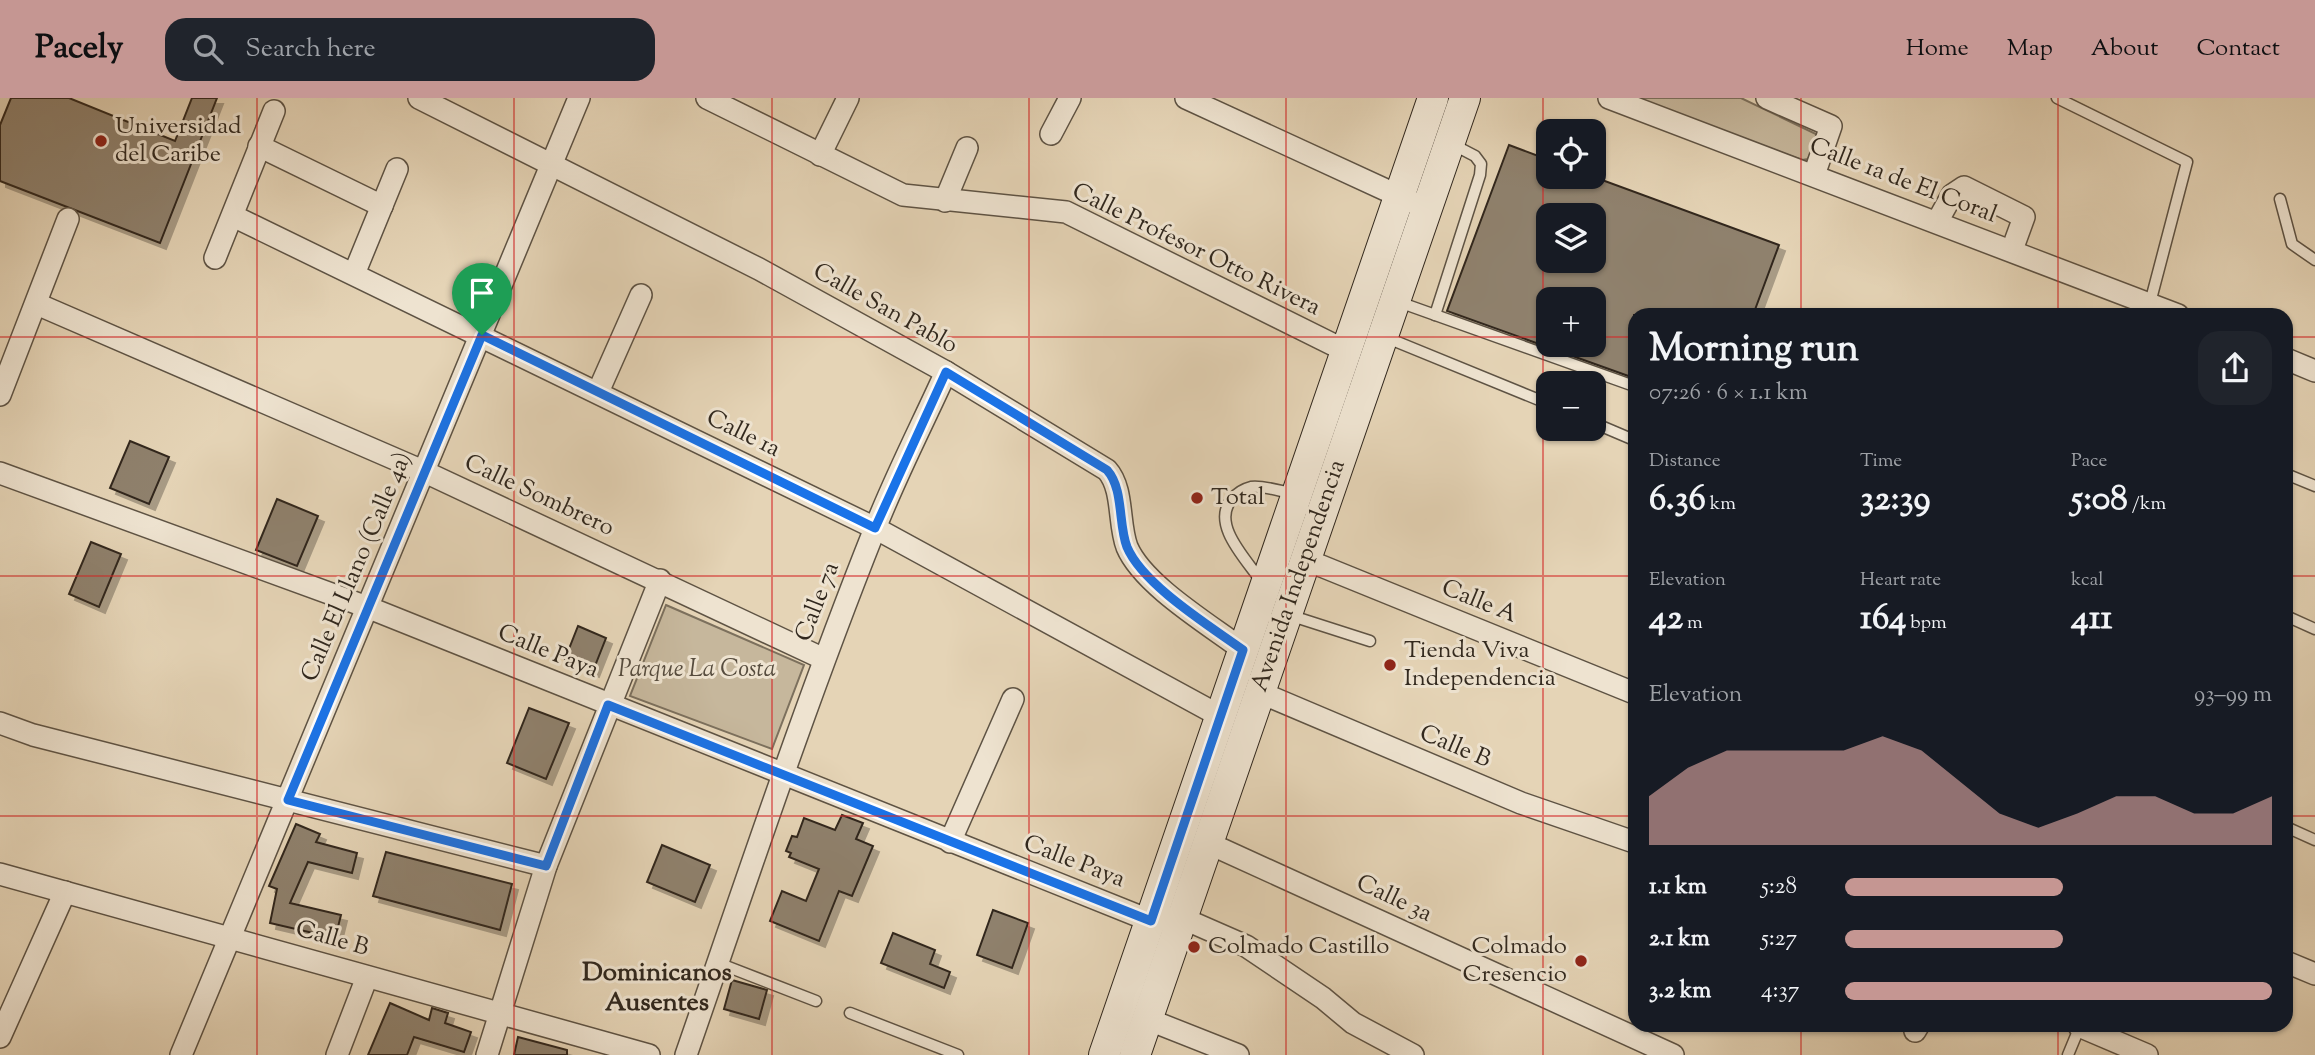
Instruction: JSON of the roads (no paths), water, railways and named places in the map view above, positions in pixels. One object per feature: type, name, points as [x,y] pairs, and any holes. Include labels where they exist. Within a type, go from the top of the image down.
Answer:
[{"type":"main road","name":"Avenida Independencia","points":[[1104,1055],[1243,650],[1281,600],[1304,559],[1330,441],[1346,351],[1433,98]]},
{"type":"main road","name":"Avenida Independencia","points":[[1135,1055],[1259,692],[1281,600],[1298,494],[1330,441],[1382,336],[1465,98]]},
{"type":"street","name":"Calle San Pablo","points":[[419,98],[759,269],[946,372],[1107,470],[1114,480],[1127,546],[1134,559],[1167,591],[1243,650]]},
{"type":"street","name":"Calle El Llano (Calle 4a)","points":[[181,1055],[579,98]]},
{"type":"street","name":"Calle Profesor Otto Rivera","points":[[707,98],[903,195],[1062,211],[1346,351]]},
{"type":"street","points":[[820,155],[848,98]]},
{"type":"street","points":[[1051,134],[1069,98]]},
{"type":"street","points":[[1186,98],[1427,209]]},
{"type":"street","name":"Calle 1a de El Coral","points":[[1610,98],[2162,308]]},
{"type":"street","points":[[1767,98],[1830,126],[1814,175]]},
{"type":"street","points":[[215,258],[274,111]]},
{"type":"street","points":[[259,146],[382,206]]},
{"type":"street","points":[[945,201],[967,148]]},
{"type":"street","points":[[354,274],[397,169]]},
{"type":"street","points":[[1937,222],[1952,194],[1964,187],[2023,216],[2012,250]]},
{"type":"street","name":"Calle 1a","points":[[233,216],[875,528],[1220,716]]},
{"type":"street","points":[[0,395],[68,219]]},
{"type":"street","points":[[598,392],[641,295]]},
{"type":"street","name":"Calle Sombrero","points":[[37,304],[425,472],[824,659]]},
{"type":"street","points":[[2293,362],[2315,371]]},
{"type":"street","name":"Calle 7a","points":[[687,1055],[782,773],[824,659],[875,528],[946,372]]},
{"type":"street","name":"Calle Paya","points":[[0,473],[367,607],[1151,921]]},
{"type":"street","name":"Calle A","points":[[1304,559],[1628,691]]},
{"type":"street","points":[[487,1055],[546,866],[660,580]]},
{"type":"street","name":"Calle B","points":[[1259,692],[1521,803],[1628,840]]},
{"type":"street","points":[[950,842],[1013,699]]},
{"type":"street","points":[[0,723],[33,735],[546,866]]},
{"type":"street","name":"Calle 3a","points":[[1208,843],[1673,1055]]},
{"type":"street","name":"Calle B","points":[[0,874],[649,1055]]},
{"type":"street","points":[[0,1037],[65,892]]},
{"type":"street","points":[[1151,921],[1182,918],[1246,946],[1323,998],[1353,1023],[1413,1055]]},
{"type":"street","points":[[2293,965],[2315,974]]},
{"type":"street","points":[[337,1055],[367,977]]},
{"type":"street","points":[[1147,1019],[1238,1055]]},
{"type":"street","points":[[2094,1032],[2147,1055]]},
{"type":"lane","points":[[2057,98],[2188,162],[2150,303]]},
{"type":"lane","points":[[1435,315],[1480,175],[1481,164],[1475,156],[1450,143]]},
{"type":"lane","points":[[2280,199],[2292,244],[2315,260]]},
{"type":"lane","points":[[1394,301],[1628,384]]},
{"type":"lane","points":[[1382,336],[1536,399]]},
{"type":"lane","points":[[1606,428],[1628,437]]},
{"type":"lane","points":[[2293,477],[2315,486]]},
{"type":"lane","points":[[1298,494],[1253,487],[1240,491],[1229,501],[1224,517],[1228,534],[1281,600],[1370,641]]},
{"type":"lane","points":[[2293,619],[2315,629]]},
{"type":"lane","points":[[2293,830],[2315,840]]},
{"type":"lane","points":[[718,962],[816,1001]]},
{"type":"lane","points":[[850,1013],[958,1055]]},
{"type":"lane","points":[[2068,1055],[2078,1032]]},
{"type":"place","name":"Universidad del Caribe","points":[[101,141]]},
{"type":"place","name":"Total","points":[[1197,498]]},
{"type":"place","name":"Tienda Viva Independencia","points":[[1390,665]]},
{"type":"place","name":"Colmado Castillo","points":[[1194,947]]},
{"type":"place","name":"Colmado Cresencio","points":[[1581,961]]},
{"type":"district","name":"Dominicanos Ausentes","points":[[657,988]]},
{"type":"park label","name":"Parque La Costa","points":[[697,670]]}]
